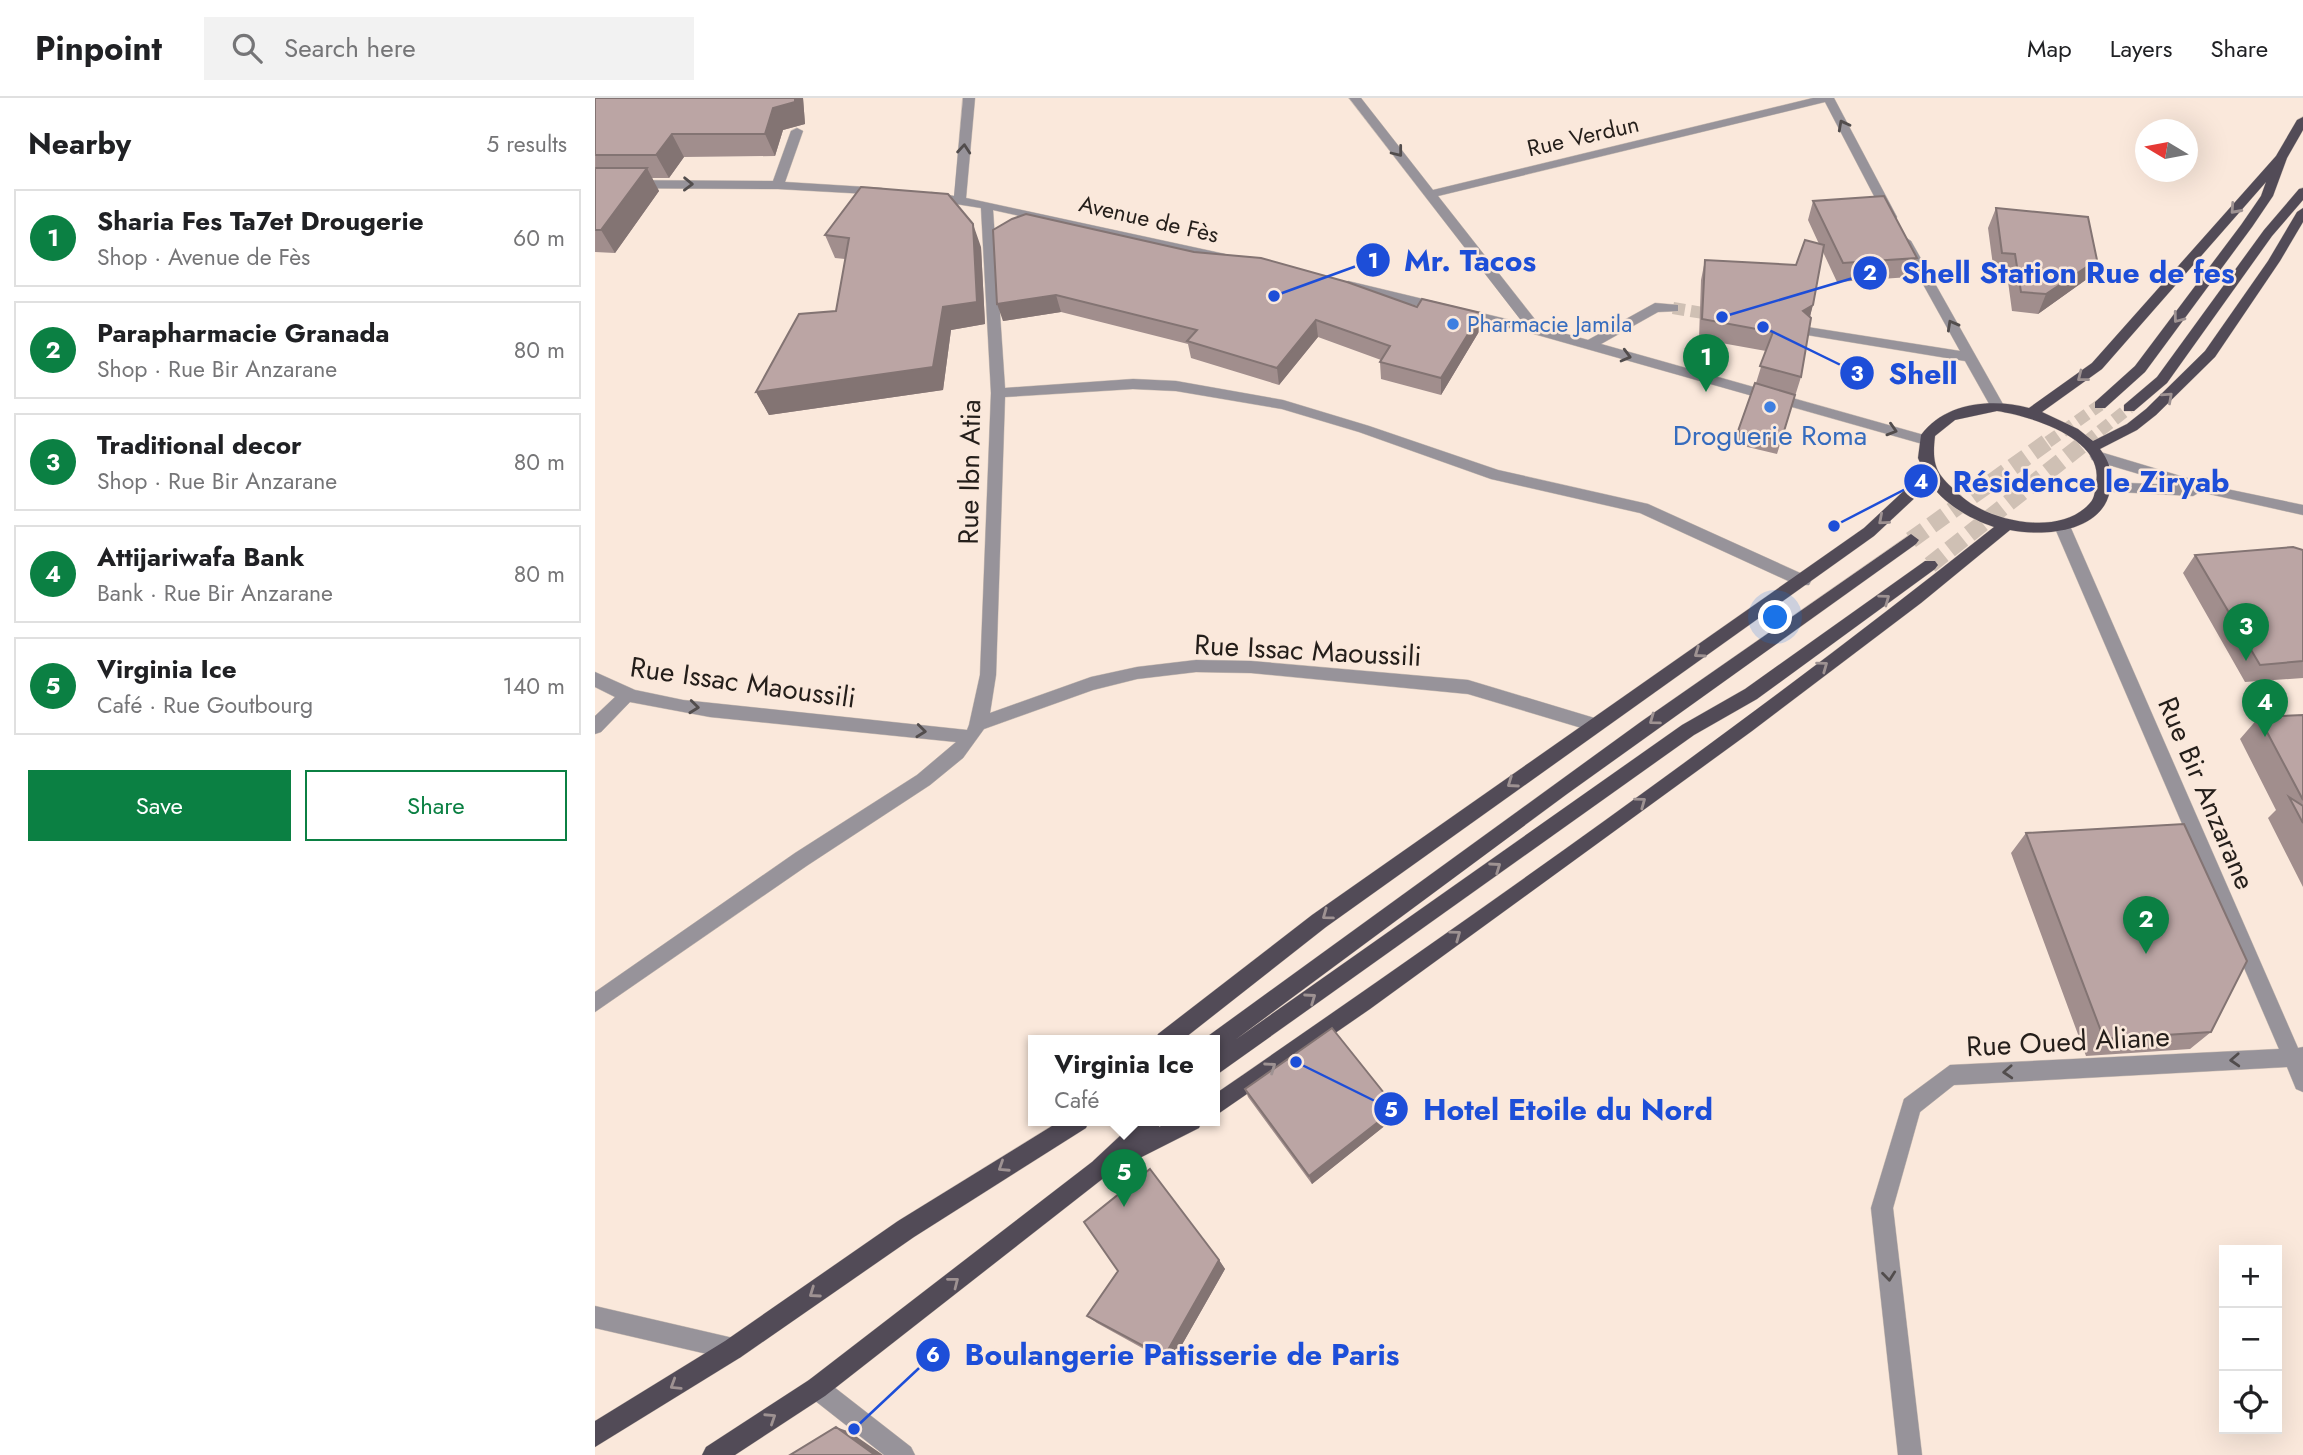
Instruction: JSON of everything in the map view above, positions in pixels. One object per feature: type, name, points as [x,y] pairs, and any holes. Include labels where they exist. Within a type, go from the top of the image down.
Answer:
[{"type":"main road","points":[[2100,405],[2140,369],[2246,227],[2267,195],[2281,158],[2303,120]]},
{"type":"main road","points":[[2033,412],[2097,366],[2281,158]]},
{"type":"main road","points":[[2129,408],[2162,380],[2268,233],[2303,192]]},
{"type":"main road","points":[[2094,452],[2151,412],[2210,354],[2274,261],[2303,212]]},
{"type":"main road","points":[[1997,406],[2033,412],[2056,421],[2075,433],[2094,452],[2104,471],[2105,486],[2099,503],[2084,517],[2062,526],[2035,528],[2007,525],[1979,516],[1955,503],[1938,486],[1927,468],[1924,454],[1926,440],[1935,425],[1952,414],[1973,408],[1997,406]]},
{"type":"main road","points":[[1173,1035],[1319,921],[1869,532],[1901,505],[1927,468]]},
{"type":"main road","points":[[1220,1103],[1363,1003],[1735,734],[1895,614],[2007,525]]},
{"type":"main road","points":[[1220,1039],[1505,828],[1804,613],[1911,540]]},
{"type":"main road","points":[[1220,1062],[1688,730],[1751,694],[1930,565]]},
{"type":"main road","points":[[595,1435],[733,1349],[906,1229],[1068,1126]]},
{"type":"main road","points":[[714,1455],[817,1388],[1099,1169],[1146,1126]]},
{"type":"main road","points":[[1099,1169],[1139,1151],[1183,1126]]},
{"type":"street","points":[[960,199],[969,98]]},
{"type":"street","points":[[1355,98],[1536,330]]},
{"type":"street","points":[[1828,98],[1997,406]]},
{"type":"street","name":"Rue Verdun","points":[[1430,194],[1828,98]]},
{"type":"street","points":[[778,185],[797,131]]},
{"type":"street","points":[[595,184],[778,185],[892,193]]},
{"type":"street","name":"Avenue de Fès","points":[[919,195],[960,199],[1242,262]]},
{"type":"street","name":"Rue Ibn Atia","points":[[975,731],[988,675],[991,637],[998,393],[987,205]]},
{"type":"street","points":[[1336,283],[1536,330],[1926,440]]},
{"type":"street","points":[[1588,346],[1653,309],[1660,306],[1673,308]]},
{"type":"street","points":[[1807,331],[1969,357]]},
{"type":"street","points":[[998,393],[1080,385],[1133,384],[1190,388],[1283,405],[1364,429],[1496,475],[1643,508],[1803,581]]},
{"type":"street","points":[[2094,452],[2216,492],[2303,510]]},
{"type":"street","points":[[2105,486],[2216,492]]},
{"type":"street","name":"Rue Bir Anzarane","points":[[2062,526],[2297,1057],[2303,1082]]},
{"type":"street","name":"Rue Issac Maoussili","points":[[595,679],[607,688],[627,695],[678,705],[975,731],[1091,684],[1137,673],[1196,666],[1251,667],[1468,687],[1595,724]]},
{"type":"street","points":[[595,727],[627,695]]},
{"type":"street","points":[[595,1003],[831,839],[944,765],[975,731]]},
{"type":"street","name":"Rue Oued Aliane","points":[[1910,1455],[1882,1208],[1911,1107],[1950,1075],[2297,1057]]},
{"type":"street","points":[[595,1317],[733,1349]]},
{"type":"street","points":[[817,1388],[903,1455]]},
{"type":"building","points":[[595,98],[795,98],[795,102],[773,108],[765,134],[672,134],[656,155],[595,155]]},
{"type":"building","points":[[595,168],[647,168],[601,230],[595,230]]},
{"type":"building","points":[[861,187],[948,194],[973,224],[977,302],[943,307],[933,367],[756,392],[799,314],[836,311],[849,238],[825,235]]},
{"type":"building","points":[[1884,196],[1917,258],[1843,263],[1813,201]]},
{"type":"building","points":[[1996,208],[2088,217],[2097,260],[2046,294],[2021,292],[2015,254],[2002,253]]},
{"type":"building","points":[[1026,214],[1194,252],[1261,258],[1347,282],[1417,307],[1422,299],[1481,313],[1441,378],[1380,362],[1390,346],[1316,320],[1277,368],[1187,341],[1197,330],[1056,295],[997,304],[993,230]]},
{"type":"building","points":[[1805,240],[1824,245],[1813,305],[1803,311],[1811,318],[1801,377],[1760,366],[1773,332],[1702,319],[1705,260],[1796,265]]},
{"type":"building","points":[[1755,383],[1795,395],[1781,441],[1738,431]]},
{"type":"building","points":[[2293,547],[2303,550],[2303,661],[2260,665],[2195,555]]},
{"type":"building","points":[[2303,715],[2303,800],[2259,717]]},
{"type":"building","points":[[2289,797],[2303,806],[2303,823]]},
{"type":"building","points":[[2184,824],[2247,961],[2211,1032],[2104,1039],[2026,833]]},
{"type":"building","points":[[1332,1028],[1396,1108],[1309,1176],[1245,1089]]},
{"type":"building","points":[[1150,1169],[1219,1260],[1164,1357],[1087,1316],[1118,1271],[1084,1222]]},
{"type":"building","points":[[836,1427],[875,1455],[790,1455]]},
{"type":"tunnel","points":[[1673,308],[1721,316]]},
{"type":"tunnel","points":[[2048,442],[2100,405]]},
{"type":"tunnel","points":[[2086,442],[2129,408]]},
{"type":"tunnel","points":[[1911,540],[2050,440]]},
{"type":"tunnel","points":[[1930,565],[2088,440]]},
{"type":"place","name":"Mr. Tacos","points":[[1274,296]]},
{"type":"place","name":"Shell Station Rue de fes","points":[[1722,317]]},
{"type":"place","name":"Pharmacie Jamila","points":[[1453,324]]},
{"type":"place","name":"Shell","points":[[1763,327]]},
{"type":"place","name":"Sharia Fes Ta7et Drougerie","points":[[1706,392]]},
{"type":"place","name":"Droguerie Roma","points":[[1770,407]]},
{"type":"place","name":"Résidence le Ziryab","points":[[1834,526]]},
{"type":"place","name":"Traditional decor","points":[[2246,661]]},
{"type":"place","name":"Attijariwafa Bank","points":[[2265,737]]},
{"type":"place","name":"Parapharmacie Granada","points":[[2146,954]]},
{"type":"place","name":"Hotel Etoile du Nord","points":[[1296,1062]]},
{"type":"place","name":"Virginia Ice","points":[[1124,1207]]},
{"type":"place","name":"Boulangerie Patisserie de Paris","points":[[854,1429]]}]
